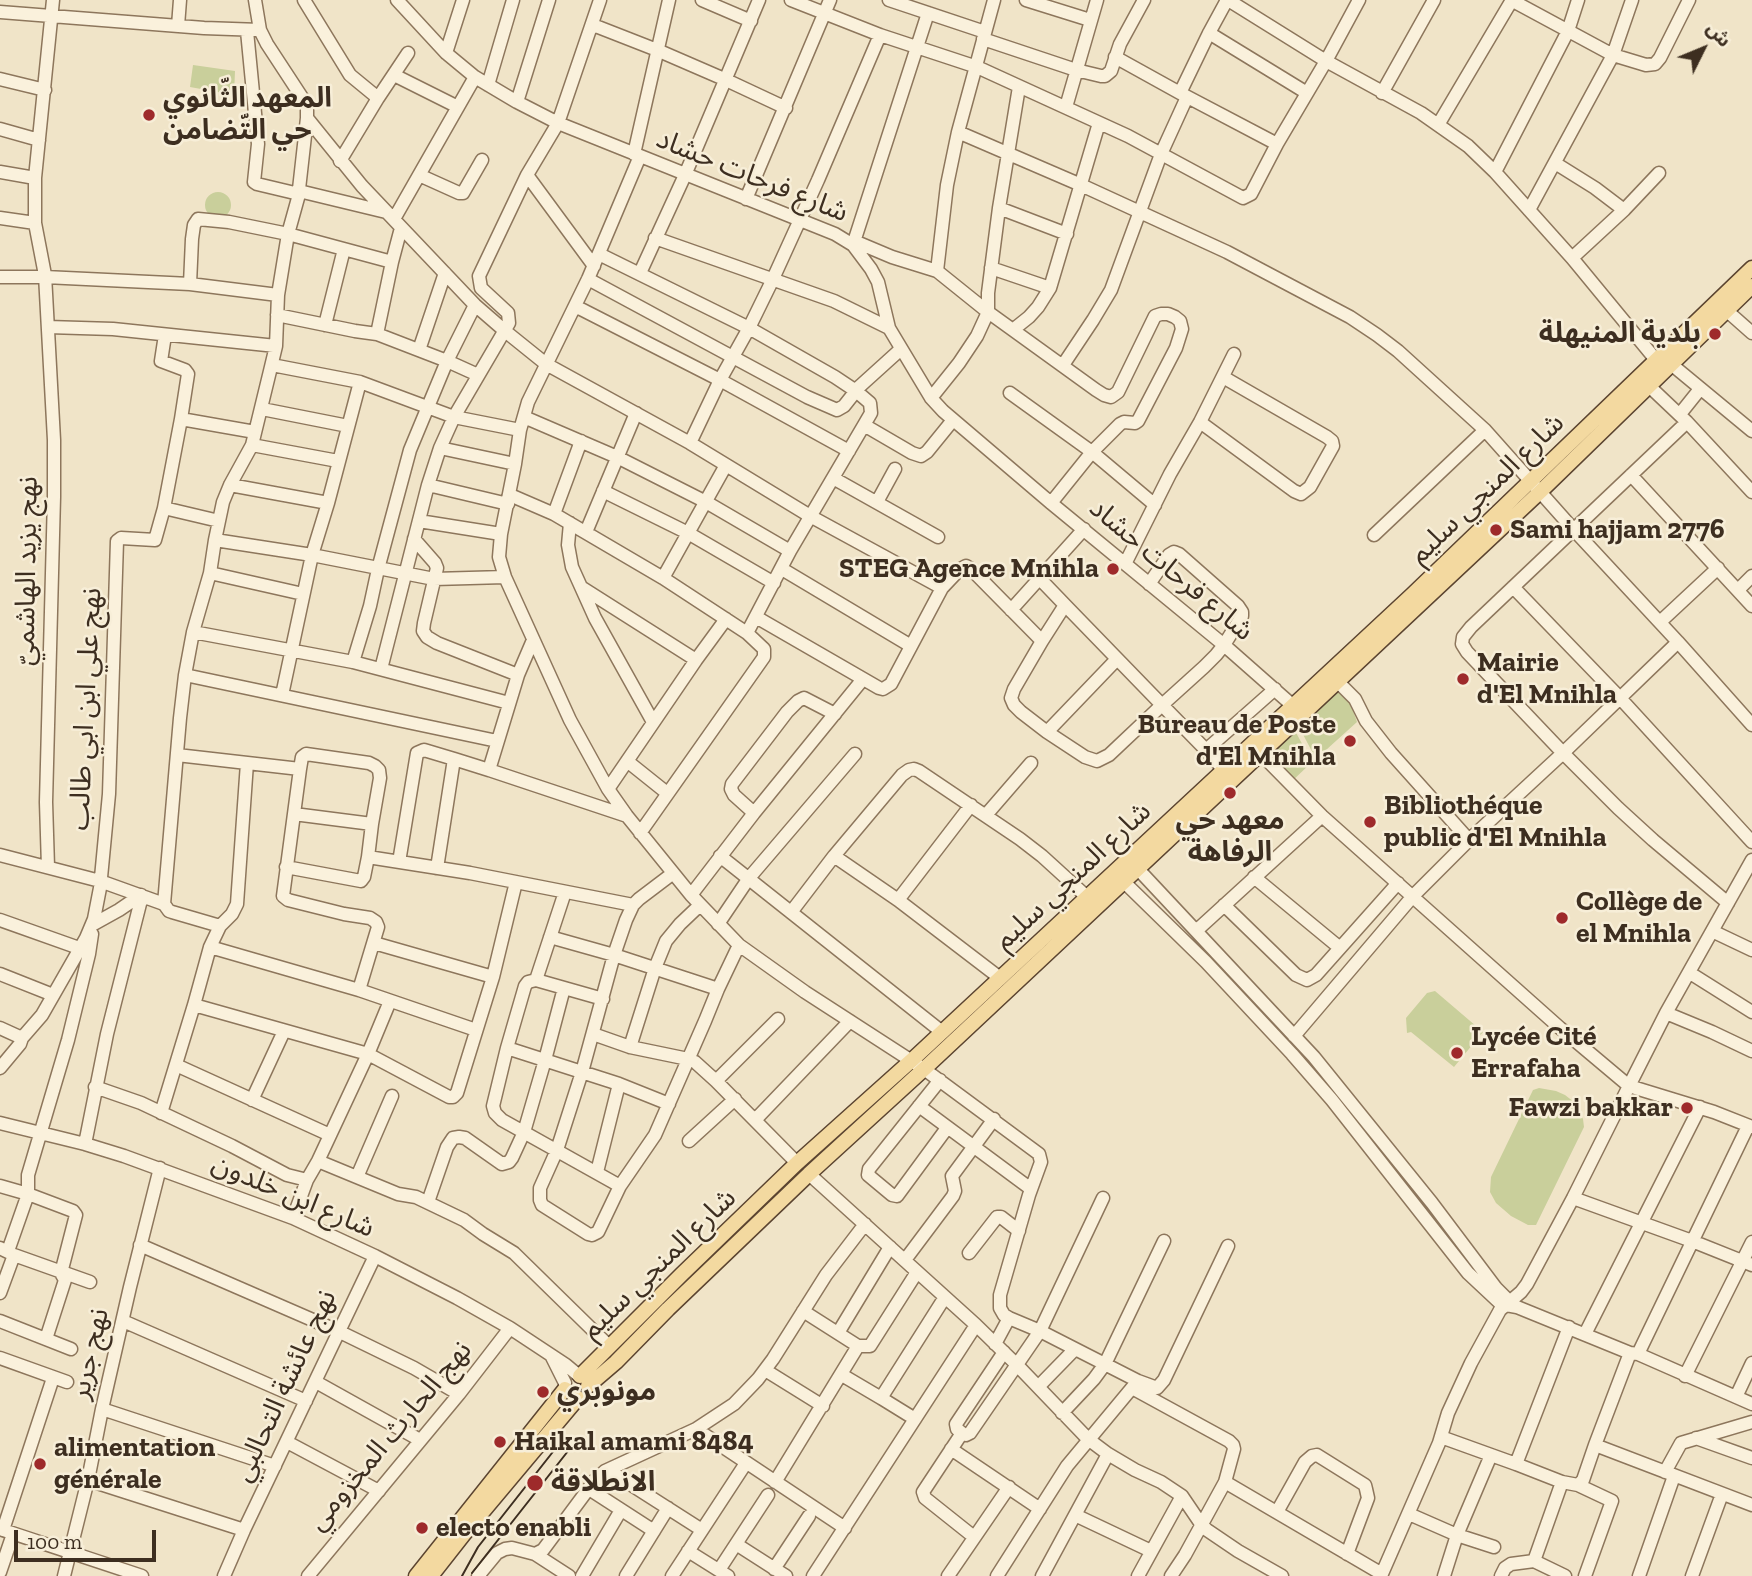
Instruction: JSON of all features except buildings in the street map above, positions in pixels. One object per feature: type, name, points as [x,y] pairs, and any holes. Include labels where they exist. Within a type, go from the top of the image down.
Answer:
[{"type":"main road","name":"شارع المنجي سليم","points":[[575,1382],[615,1362],[918,1065],[942,1032],[1223,769],[1337,681],[1536,486],[1656,360],[1752,268]]},
{"type":"main road","name":"شارع المنجي سليم","points":[[416,1576],[575,1382],[682,1274],[797,1163],[918,1065],[1123,881],[1260,753],[1298,710],[1412,595],[1649,386],[1752,286]]},
{"type":"main road","points":[[431,1576],[578,1398],[585,1394],[575,1382]]},
{"type":"street","name":"نهج يزيد الهاشميّ","points":[[48,867],[46,789],[54,440],[45,277],[35,223],[35,178],[53,0]]},
{"type":"street","points":[[178,26],[180,0]]},
{"type":"street","points":[[255,0],[253,30],[258,144],[254,182],[299,192],[394,220]]},
{"type":"street","points":[[304,0],[350,75],[378,98]]},
{"type":"street","points":[[446,53],[463,0]]},
{"type":"street","points":[[488,85],[513,0]]},
{"type":"street","points":[[517,102],[549,0]]},
{"type":"street","points":[[381,669],[440,448],[454,417],[509,323],[508,313],[481,288],[479,276],[527,175],[558,122],[600,0]]},
{"type":"street","points":[[668,0],[637,155],[588,279],[528,402],[522,423],[499,557],[505,577],[570,720],[608,789],[695,900],[739,945],[805,992],[940,1080],[1039,1154],[1041,1162],[999,1302],[1004,1315],[1105,1364],[1233,1445],[1225,1482],[1171,1576]]},
{"type":"street","points":[[702,0],[751,20]]},
{"type":"street","points":[[640,273],[759,0]]},
{"type":"street","points":[[791,0],[828,6],[880,35],[977,67],[1099,123],[1243,198],[1251,194],[1359,0]]},
{"type":"street","points":[[889,0],[1076,70],[1101,76],[1111,71],[1127,29],[1144,0]]},
{"type":"street","points":[[937,271],[943,206],[958,132],[994,0]]},
{"type":"street","points":[[1026,0],[1090,20]]},
{"type":"street","points":[[1066,107],[1097,0]]},
{"type":"street","points":[[1063,365],[1111,290],[1183,95],[1209,33],[1227,0],[1326,61],[1421,113],[1468,146],[1572,258],[1656,360]]},
{"type":"street","points":[[1382,93],[1434,0]]},
{"type":"street","points":[[1438,125],[1511,0],[1613,55],[1646,65],[1655,64],[1660,58],[1689,0]]},
{"type":"street","points":[[1495,172],[1568,32],[1578,0]]},
{"type":"street","points":[[1529,210],[1613,55],[1632,0]]},
{"type":"street","name":"شارع فرحات حشاد","points":[[402,2],[446,53],[475,77],[517,102],[558,122],[854,243],[878,282],[890,328],[931,398],[953,420],[1224,645],[1298,710]]},
{"type":"street","points":[[746,199],[828,6]]},
{"type":"street","points":[[0,12],[253,30],[267,44],[307,107],[299,192],[288,234],[278,295],[276,346],[272,365],[253,438],[223,502],[210,573],[193,632],[185,676],[164,904]]},
{"type":"street","points":[[928,13],[854,243],[937,271],[988,312],[1104,395],[1111,397],[1118,392],[1155,316],[1168,314],[1180,321],[1182,329],[1176,348],[1140,419],[1137,423],[1128,421],[1120,424],[1092,452],[1051,503]]},
{"type":"street","points":[[593,25],[657,50],[786,108]]},
{"type":"street","points":[[1209,33],[1307,93]]},
{"type":"street","points":[[690,443],[772,281],[880,35]]},
{"type":"street","points":[[340,161],[408,53]]},
{"type":"street","points":[[1115,57],[1277,144]]},
{"type":"street","points":[[394,75],[458,107]]},
{"type":"street","points":[[377,334],[392,262],[394,220],[475,77]]},
{"type":"street","points":[[0,79],[44,90]]},
{"type":"street","points":[[931,398],[977,336],[988,312],[999,208],[1019,87]]},
{"type":"street","points":[[307,118],[340,161],[475,304],[546,364],[690,443],[810,516],[942,587]]},
{"type":"street","points":[[1014,329],[1038,307],[1050,288],[1099,123]]},
{"type":"street","points":[[0,129],[39,140]]},
{"type":"street","points":[[958,132],[1227,252],[1350,317],[1377,335],[1485,430],[1752,725]]},
{"type":"street","points":[[419,175],[463,193],[482,159]]},
{"type":"street","points":[[1555,163],[1624,210]]},
{"type":"street","points":[[0,172],[35,178]]},
{"type":"street","points":[[1572,258],[1660,173]]},
{"type":"street","points":[[527,175],[596,260],[640,273],[749,328],[856,391],[866,399],[871,408],[871,413],[790,551],[747,633]]},
{"type":"street","points":[[999,208],[1067,233]]},
{"type":"street","points":[[0,218],[35,223]]},
{"type":"street","points":[[190,284],[192,239],[194,225],[198,219],[229,222],[288,234],[392,262]]},
{"type":"street","points":[[655,238],[834,301],[890,328]]},
{"type":"street","points":[[325,325],[344,249]]},
{"type":"street","points":[[991,268],[1050,288]]},
{"type":"street","points":[[419,350],[445,273]]},
{"type":"street","points":[[0,277],[190,284],[278,295]]},
{"type":"street","points":[[588,279],[733,358],[837,410],[901,349]]},
{"type":"street","points":[[354,662],[410,450],[447,361],[475,304]]},
{"type":"street","points":[[575,306],[720,380],[849,451]]},
{"type":"street","points":[[1726,310],[1752,333]]},
{"type":"street","points":[[277,314],[377,334],[478,375]]},
{"type":"street","points":[[48,327],[113,329],[276,346]]},
{"type":"street","points":[[165,335],[161,361],[185,370],[188,374],[164,508],[219,521]]},
{"type":"street","points":[[1125,564],[1234,354]]},
{"type":"street","points":[[1671,364],[1752,431]]},
{"type":"street","points":[[272,365],[360,382],[454,417],[522,423],[581,441],[706,502],[790,551]]},
{"type":"street","points":[[1200,422],[1301,494],[1310,487],[1333,446],[1327,437],[1223,377]]},
{"type":"street","points":[[282,695],[312,555],[360,382]]},
{"type":"street","points":[[1649,386],[1752,492]]},
{"type":"street","points":[[1700,389],[1683,418],[1631,475],[1471,627],[1463,637],[1462,644],[1563,753],[1653,840],[1728,903]]},
{"type":"street","points":[[1010,393],[1092,452],[1155,505]]},
{"type":"street","points":[[262,409],[348,426]]},
{"type":"street","points":[[586,532],[636,413]]},
{"type":"street","points":[[181,419],[338,461]]},
{"type":"street","points":[[864,425],[921,456],[953,420]]},
{"type":"street","points":[[1374,535],[1485,430]]},
{"type":"street","points":[[555,514],[581,441]]},
{"type":"street","points":[[440,448],[515,464]]},
{"type":"street","points":[[663,578],[726,465]]},
{"type":"street","points":[[877,502],[895,469]]},
{"type":"street","points":[[1631,475],[1752,606]]},
{"type":"street","points":[[833,478],[937,537]]},
{"type":"street","points":[[230,485],[328,503]]},
{"type":"street","points":[[428,485],[509,499],[555,514],[663,578],[747,633],[764,649],[764,657],[640,833]]},
{"type":"street","points":[[603,491],[688,533],[774,583]]},
{"type":"street","name":"نهج علي ابن ابي طالب","points":[[0,1293],[7,1251],[28,1194],[28,1175],[68,1040],[89,954],[109,794],[118,539],[155,540],[164,508]]},
{"type":"street","points":[[419,521],[502,534]]},
{"type":"street","points":[[570,523],[569,555],[572,567],[595,618],[653,722]]},
{"type":"street","points":[[1011,611],[1084,529]]},
{"type":"street","points":[[414,539],[436,566],[424,623],[423,631],[427,637],[518,675]]},
{"type":"street","points":[[215,540],[312,555],[434,579],[505,577]]},
{"type":"street","points":[[1065,606],[1014,688],[1011,698],[1021,712],[1047,732],[1097,761],[1109,755],[1204,667],[1224,645],[1240,621],[1242,612],[1238,606],[1179,554],[1174,552],[1169,555],[1149,584]]},
{"type":"street","points":[[756,617],[883,690],[891,684],[942,587],[966,566],[1042,641]]},
{"type":"street","points":[[1660,622],[1718,568]]},
{"type":"street","points":[[782,569],[911,646]]},
{"type":"street","points":[[210,573],[303,594]]},
{"type":"street","points":[[1738,590],[1752,576]]},
{"type":"street","points":[[1040,579],[1223,769]]},
{"type":"street","points":[[581,587],[696,660]]},
{"type":"street","points":[[1513,587],[1620,698],[1752,842]]},
{"type":"street","points":[[608,789],[726,619]]},
{"type":"street","points":[[193,632],[354,662],[509,703]]},
{"type":"street","points":[[489,770],[518,675],[533,640]]},
{"type":"street","points":[[1294,1036],[1413,896],[1678,642]]},
{"type":"street","points":[[1047,732],[1117,659]]},
{"type":"street","points":[[185,676],[497,741]]},
{"type":"street","points":[[630,1047],[666,941],[680,925],[720,856],[863,678]]},
{"type":"street","points":[[1337,681],[1355,699],[1366,721],[1391,753],[1469,840]]},
{"type":"street","points":[[1206,750],[1275,689]]},
{"type":"street","points":[[754,813],[734,795],[732,784],[788,712],[804,698],[835,714]]},
{"type":"street","points":[[400,862],[417,753],[424,750],[627,816]]},
{"type":"street","points":[[1260,753],[1322,816],[1629,1086],[1700,1107],[1750,1126],[1634,1354],[1583,1479],[1578,1485]]},
{"type":"street","points":[[286,867],[361,881],[365,877],[380,778],[379,770],[375,766],[306,754],[302,757],[282,893],[284,899],[374,919],[378,927],[359,990]]},
{"type":"street","points":[[718,924],[749,878],[855,754]]},
{"type":"street","points":[[177,755],[300,769]]},
{"type":"street","points":[[437,868],[454,759]]},
{"type":"street","points":[[627,761],[667,793]]},
{"type":"street","points":[[161,1113],[210,947],[220,926],[232,914],[237,904],[247,763]]},
{"type":"street","points":[[986,815],[1031,763]]},
{"type":"street","points":[[792,911],[834,856],[909,769],[919,771],[986,815],[1042,856],[1087,897]]},
{"type":"street","points":[[898,900],[971,805]]},
{"type":"street","points":[[294,814],[372,824]]},
{"type":"street","points":[[1196,930],[1322,816]]},
{"type":"street","points":[[0,855],[100,881],[164,904],[169,911],[220,926]]},
{"type":"street","points":[[720,856],[942,1032]]},
{"type":"street","points":[[834,856],[898,900],[1000,978]]},
{"type":"street","points":[[368,857],[633,905]]},
{"type":"street","points":[[1225,1482],[1382,1575],[1471,1363],[1500,1310],[1511,1305],[1527,1284],[1666,1013],[1752,860]]},
{"type":"street","points":[[1137,868],[1342,1091],[1511,1305]]},
{"type":"street","points":[[672,874],[643,895],[633,905],[626,920],[557,1150],[540,1188],[540,1200],[550,1210],[588,1234],[598,1232],[620,1186],[655,1135],[739,945]]},
{"type":"street","points":[[1254,877],[1340,948]]},
{"type":"street","points":[[1123,881],[1206,962],[1292,1054],[1468,1273],[1499,1302],[1569,1327],[1752,1404]]},
{"type":"street","points":[[194,1005],[368,1054],[453,1097],[457,1093],[493,977],[516,882]]},
{"type":"street","points":[[1224,905],[1301,978],[1307,980],[1316,975],[1398,883]]},
{"type":"street","points":[[536,980],[565,892]]},
{"type":"street","points":[[0,1068],[42,1016],[93,923],[141,896]]},
{"type":"street","points":[[85,1144],[95,1087],[141,896]]},
{"type":"street","points":[[0,920],[79,948]]},
{"type":"street","points":[[1712,932],[1752,950]]},
{"type":"street","points":[[550,937],[718,989]]},
{"type":"street","points":[[374,943],[493,977]]},
{"type":"street","points":[[210,947],[359,990],[476,1030]]},
{"type":"street","points":[[1690,973],[1752,1012]]},
{"type":"street","points":[[0,974],[53,995]]},
{"type":"street","points":[[603,999],[536,980],[528,982],[507,1048],[493,1106],[502,1120],[620,1186]]},
{"type":"street","points":[[428,1202],[447,1147],[453,1138],[465,1138],[502,1164],[512,1158],[524,1132],[564,988]]},
{"type":"street","points":[[293,1218],[307,1180],[368,1054],[390,1001]]},
{"type":"street","points":[[1666,1013],[1752,1051]]},
{"type":"street","points":[[716,1081],[778,1019]]},
{"type":"street","points":[[755,1120],[850,1021]]},
{"type":"street","points":[[0,1028],[22,1038]]},
{"type":"street","points":[[252,1100],[284,1031]]},
{"type":"street","points":[[593,1034],[630,1047],[695,1062],[797,1163]]},
{"type":"street","points":[[507,1048],[619,1084],[669,1104]]},
{"type":"street","points":[[176,1065],[330,1135]]},
{"type":"street","points":[[940,1080],[868,1171],[870,1178],[892,1195],[898,1195],[947,1128]]},
{"type":"street","points":[[597,1172],[619,1084]]},
{"type":"street","points":[[95,1087],[141,1103],[287,1175],[307,1180]]},
{"type":"street","points":[[1332,1101],[1342,1091]]},
{"type":"street","points":[[357,1177],[391,1096]]},
{"type":"street","points":[[689,1142],[735,1099]]},
{"type":"street","points":[[919,1106],[1031,1189]]},
{"type":"street","points":[[1585,1334],[1700,1107]]},
{"type":"street","points":[[905,1260],[954,1194],[952,1176],[994,1119]]},
{"type":"street","name":"شارع ابن خلدون","points":[[0,1124],[85,1144],[160,1168],[293,1218],[457,1298],[550,1354]]},
{"type":"street","points":[[318,1161],[398,1194],[411,1195],[464,1220],[514,1253],[609,1346]]},
{"type":"street","name":"نهج جرير","points":[[64,1576],[160,1168]]},
{"type":"street","points":[[809,1174],[976,1325],[1088,1439],[1108,1454],[1182,1496],[1201,1524],[1238,1551],[1282,1576]]},
{"type":"street","points":[[0,1186],[28,1194],[76,1215],[61,1273],[65,1280],[46,1339]]},
{"type":"street","points":[[1009,1318],[1000,1348],[956,1424],[957,1429],[967,1435],[1040,1331],[1103,1198]]},
{"type":"street","points":[[1573,1198],[1747,1263]]},
{"type":"street","points":[[969,1253],[997,1217],[1001,1217],[1019,1231]]},
{"type":"street","points":[[536,1555],[551,1541],[595,1480],[608,1470],[695,1429],[734,1404],[765,1370],[826,1275],[865,1224]]},
{"type":"street","points":[[1062,1413],[1105,1364],[1164,1241]]},
{"type":"street","points":[[1685,1376],[1747,1263],[1752,1242]]},
{"type":"street","points":[[140,1245],[338,1331],[414,1368],[459,1394]]},
{"type":"street","points":[[1135,1385],[1154,1388],[1162,1384],[1228,1246]]},
{"type":"street","points":[[838,1334],[890,1247]]},
{"type":"street","points":[[7,1251],[90,1282]]},
{"type":"street","name":"نهج عائشة التحالبي","points":[[224,1576],[375,1256]]},
{"type":"street","points":[[803,1311],[858,1346],[867,1347],[873,1343],[917,1272]]},
{"type":"street","points":[[881,1398],[945,1297]]},
{"type":"street","points":[[0,1321],[71,1349]]},
{"type":"street","points":[[122,1321],[306,1401]]},
{"type":"street","points":[[813,1576],[976,1325]]},
{"type":"street","points":[[1516,1464],[1569,1327]]},
{"type":"street","name":"نهج الحارث المخزومي","points":[[308,1576],[459,1394],[510,1328]]},
{"type":"street","points":[[775,1482],[858,1346]]},
{"type":"street","points":[[1038,1387],[1075,1349]]},
{"type":"street","name":"شارع المنجي سليم","points":[[550,1354],[575,1382]]},
{"type":"street","points":[[1,1360],[67,1382]]},
{"type":"street","points":[[1736,1397],[1752,1363]]},
{"type":"street","points":[[765,1370],[823,1406]]},
{"type":"street","points":[[842,1375],[915,1419]]},
{"type":"street","points":[[0,1572],[5,1531],[52,1378]]},
{"type":"street","points":[[316,1382],[420,1440]]},
{"type":"street","points":[[998,1576],[1059,1478],[1088,1439],[1135,1385]]},
{"type":"street","points":[[102,1409],[275,1466]]},
{"type":"street","points":[[1639,1576],[1681,1443],[1752,1422]]},
{"type":"street","points":[[695,1429],[845,1528]]},
{"type":"street","points":[[962,1433],[924,1489],[923,1496],[974,1536]]},
{"type":"street","points":[[1441,1437],[1562,1482],[1578,1485],[1612,1501],[1585,1576]]},
{"type":"street","points":[[1695,1438],[1752,1458]]},
{"type":"street","points":[[287,1441],[379,1492]]},
{"type":"street","points":[[1595,1445],[1752,1505]]},
{"type":"street","points":[[951,1449],[1040,1509]]},
{"type":"street","points":[[1042,1576],[1108,1454]]},
{"type":"street","points":[[1277,1512],[1305,1462],[1317,1455],[1364,1485],[1366,1489],[1368,1498],[1347,1554]]},
{"type":"street","points":[[1444,1576],[1457,1535],[1491,1455]]},
{"type":"street","points":[[673,1576],[746,1463]]},
{"type":"street","points":[[608,1470],[702,1530]]},
{"type":"street","points":[[88,1480],[244,1531]]},
{"type":"street","points":[[1534,1561],[1562,1482]]},
{"type":"street","points":[[948,1576],[1009,1487]]},
{"type":"street","points":[[589,1489],[654,1531]]},
{"type":"street","points":[[688,1551],[723,1573],[736,1544],[768,1494]]},
{"type":"street","points":[[1692,1576],[1722,1494]]},
{"type":"street","points":[[1138,1576],[1182,1496]]},
{"type":"street","points":[[626,1576],[668,1508]]},
{"type":"street","points":[[582,1576],[621,1510]]},
{"type":"street","points":[[1409,1514],[1457,1535],[1494,1547]]},
{"type":"street","points":[[1075,1515],[1151,1551]]},
{"type":"street","points":[[774,1569],[809,1516]]},
{"type":"street","points":[[5,1531],[142,1576]]},
{"type":"street","points":[[736,1544],[786,1576]]},
{"type":"street","points":[[478,1576],[497,1553],[512,1548],[536,1555],[569,1576]]},
{"type":"street","points":[[1501,1576],[1505,1567],[1511,1563],[1534,1561],[1564,1576]]},
{"type":"green space","points":[[193,65],[235,71],[234,95],[190,87]]},
{"type":"green space","points":[[218,192],[227,196],[231,205],[227,214],[218,218],[209,214],[205,205],[209,196]]},
{"type":"green space","points":[[1344,681],[1357,722],[1316,759],[1298,725]]},
{"type":"green space","points":[[1294,729],[1312,762],[1288,785],[1268,753]]},
{"type":"green space","points":[[1435,991],[1483,1032],[1454,1067],[1411,1032],[1407,1033],[1406,1018],[1427,993]]},
{"type":"green space","points":[[1539,1088],[1556,1091],[1574,1102],[1584,1127],[1536,1225],[1528,1225],[1511,1216],[1496,1203],[1490,1192],[1491,1177],[1533,1090]]},
{"type":"tram line","points":[[462,1576],[478,1547],[563,1439]]},
{"type":"tram line","points":[[472,1573],[572,1446]]},
{"type":"place","name":"المعهد الثّانوي حي التّضامن","points":[[149,115]]},
{"type":"place","name":"بلدية المنيهلة","points":[[1715,334]]},
{"type":"place","name":"Sami hajjam 2776","points":[[1496,530]]},
{"type":"place","name":"STEG Agence Mnihla","points":[[1113,569]]},
{"type":"place","name":"Mairie d'El Mnihla","points":[[1463,679]]},
{"type":"place","name":"Bureau de Poste d'El Mnihla","points":[[1350,741]]},
{"type":"place","name":"معهد حي الرفاهة","points":[[1230,793]]},
{"type":"place","name":"Bibliothéque public d'El Mnihla","points":[[1370,822]]},
{"type":"place","name":"Collège de el Mnihla","points":[[1562,918]]},
{"type":"place","name":"Lycée Cité Errafaha","points":[[1457,1053]]},
{"type":"place","name":"Fawzi bakkar","points":[[1687,1108]]},
{"type":"place","name":"مونوبري","points":[[543,1392]]},
{"type":"place","name":"Haikal amami 8484","points":[[500,1442]]},
{"type":"place","name":"alimentation générale","points":[[40,1464]]},
{"type":"place","name":"الانطلاقة","points":[[535,1483]]},
{"type":"place","name":"electo enabli","points":[[422,1528]]}]
